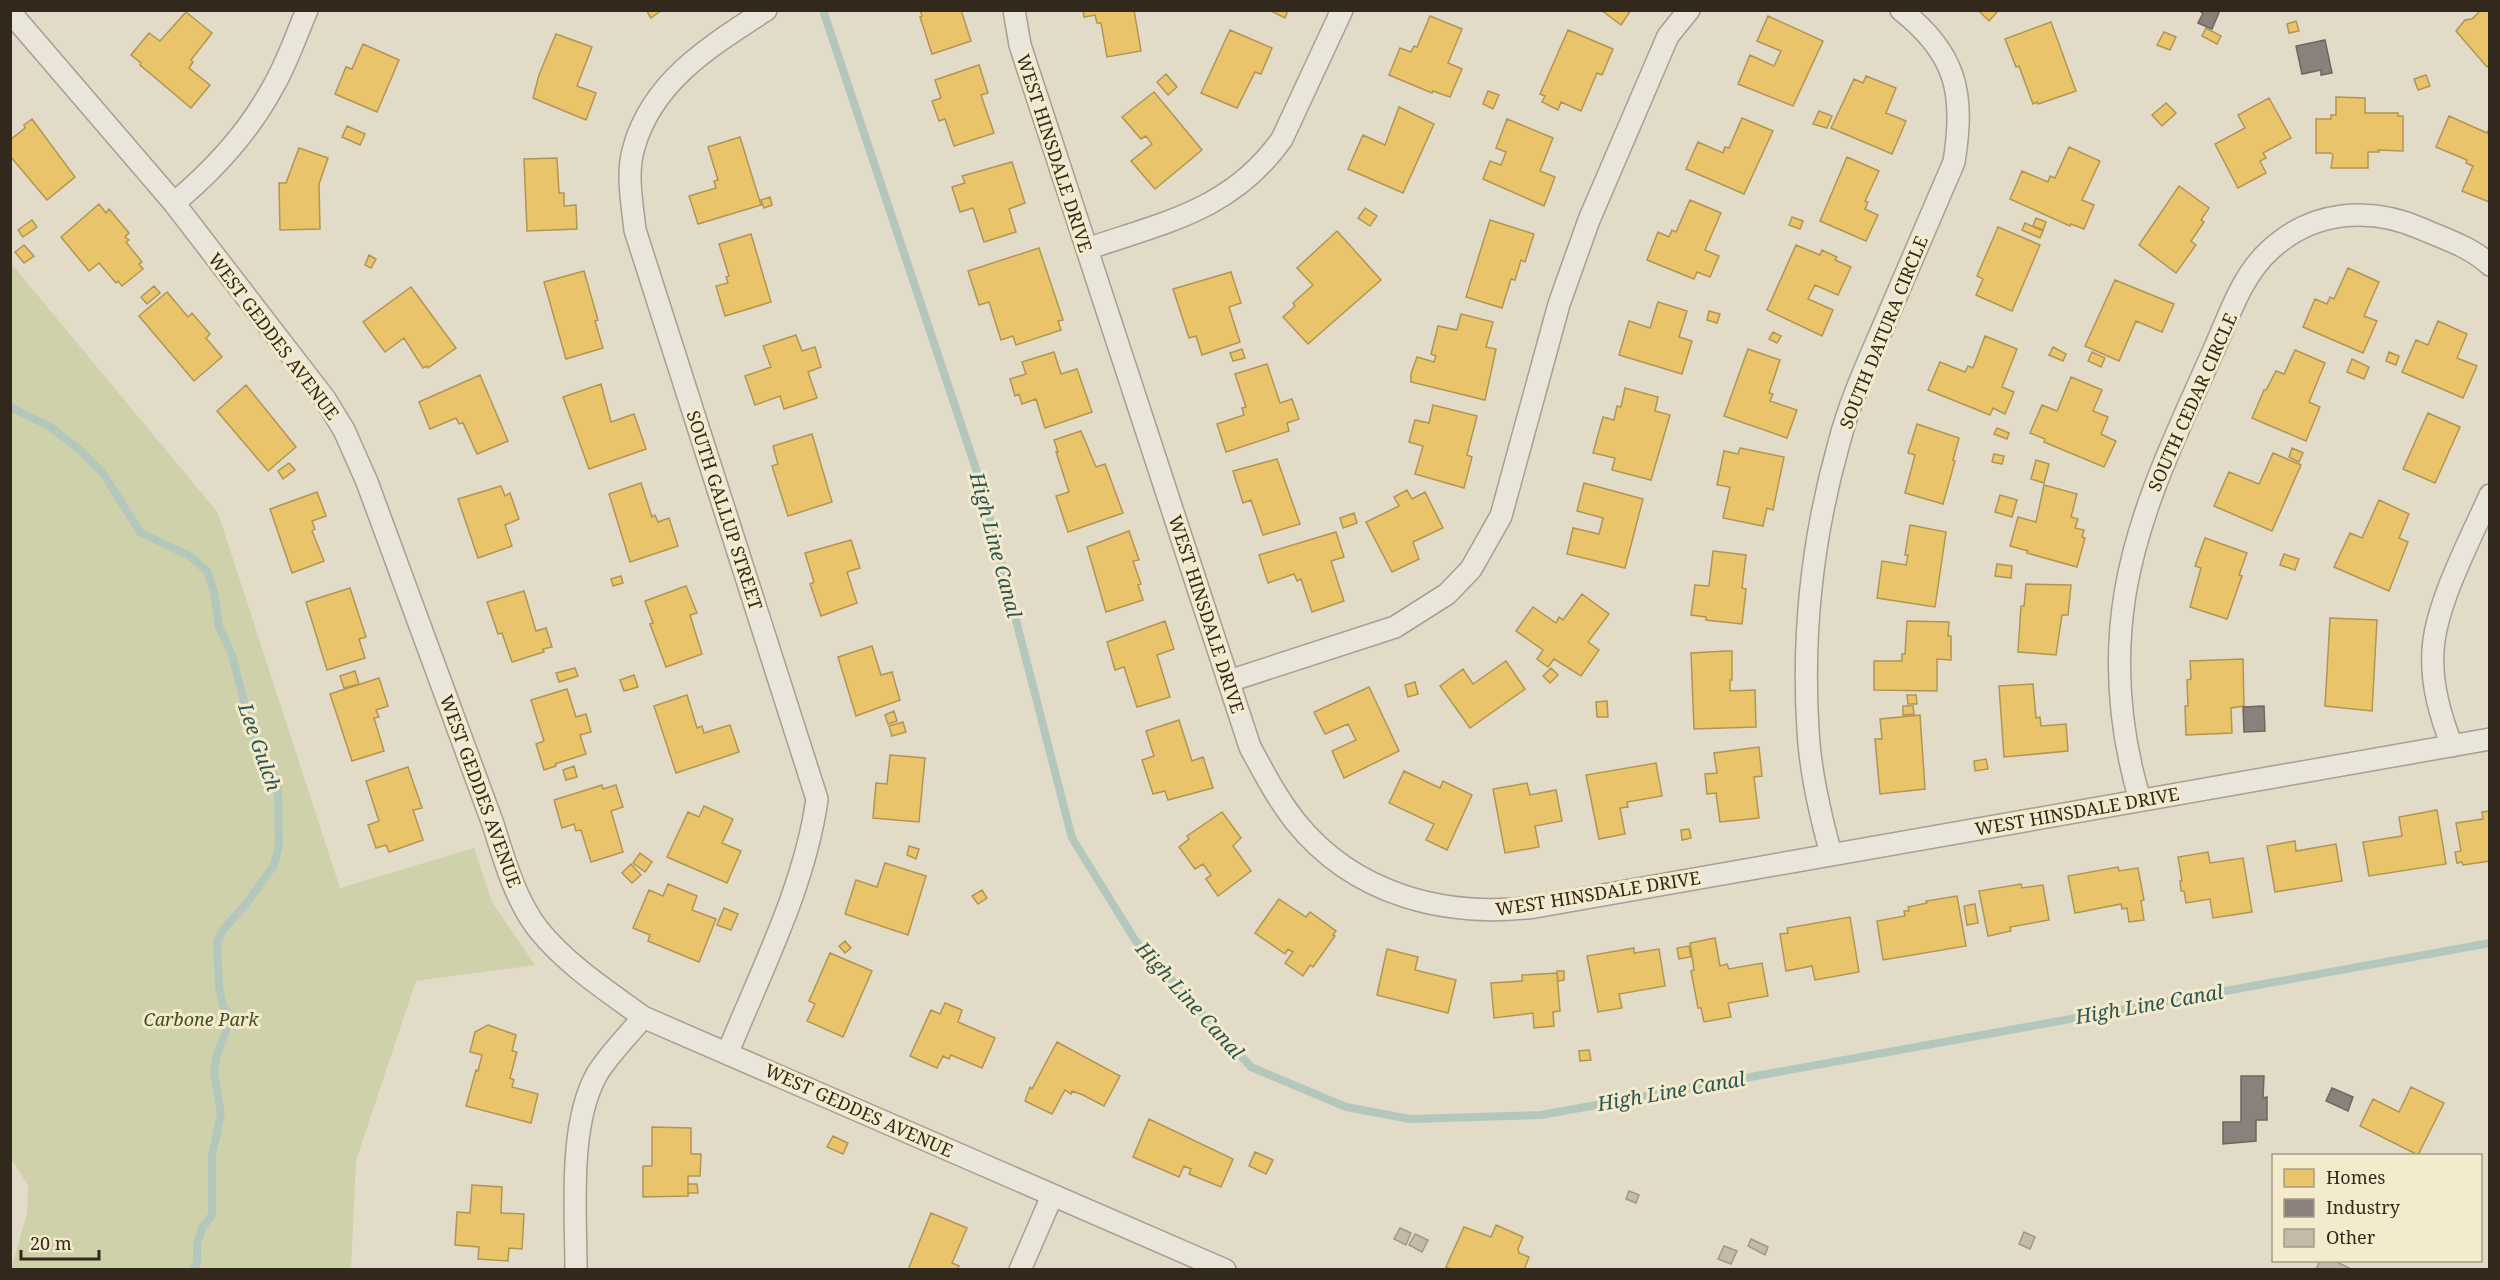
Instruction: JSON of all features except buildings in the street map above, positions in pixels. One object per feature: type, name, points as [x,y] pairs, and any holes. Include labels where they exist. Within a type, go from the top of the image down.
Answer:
[{"type":"street","points":[[174,203],[198,184],[227,154],[256,117],[274,86],[307,10]]},
{"type":"street","name":"WEST HINSDALE DRIVE","points":[[1014,10],[1020,45],[1250,747],[1270,787],[1296,823],[1319,846],[1347,868],[1383,889],[1441,906],[1483,911],[1505,910],[2490,739]]},
{"type":"street","points":[[1087,249],[1188,214],[1216,201],[1240,186],[1269,158],[1282,139],[1342,10]]},
{"type":"street","points":[[1229,681],[1395,627],[1447,594],[1471,569],[1501,516],[1559,303],[1589,220],[1668,36],[1689,10]]},
{"type":"street","name":"SOUTH DATURA CIRCLE","points":[[1831,854],[1813,772],[1806,670],[1811,584],[1821,516],[1839,441],[1860,380],[1954,162],[1960,127],[1959,99],[1951,70],[1924,29],[1901,10]]},
{"type":"street","name":"SOUTH GALLUP STREET","points":[[728,1052],[802,870],[812,833],[817,800],[635,230],[630,186],[634,147],[656,99],[702,52],[765,11]]},
{"type":"street","name":"WEST GEDDES AVENUE","points":[[10,12],[174,203],[325,399],[344,430],[372,493],[493,824],[510,878],[537,928],[569,962],[643,1017],[1225,1269]]},
{"type":"street","name":"SOUTH CEDAR CIRCLE","points":[[2140,800],[2129,765],[2122,720],[2121,629],[2125,593],[2141,523],[2159,471],[2248,276],[2271,248],[2298,230],[2336,216],[2359,213],[2382,215],[2407,222],[2467,248],[2490,265]]},
{"type":"street","points":[[2452,746],[2439,710],[2434,682],[2433,650],[2442,608],[2490,495]]},
{"type":"street","points":[[576,1269],[577,1142],[586,1102],[597,1074],[643,1017]]},
{"type":"street","points":[[1020,1269],[1052,1196]]},
{"type":"green space","name":"Carbone Park","points":[[10,262],[218,513],[340,888],[474,848],[492,902],[535,965],[416,981],[356,1161],[351,1269],[11,1269],[27,1214],[28,1185],[10,1157]]},
{"type":"waterway","name":"High Line Canal","points":[[823,10],[981,484],[1072,838],[1135,940],[1251,1067],[1346,1107],[1410,1119],[1541,1115],[2490,943]]},
{"type":"waterway","name":"Lee Gulch","points":[[10,407],[49,426],[79,449],[102,472],[141,533],[188,555],[207,571],[214,592],[219,627],[232,655],[255,744],[275,776],[278,790],[279,845],[274,865],[246,904],[223,930],[217,941],[219,987],[223,1006],[231,1018],[217,1054],[214,1073],[221,1114],[212,1156],[212,1215],[202,1228],[197,1244],[197,1263],[193,1270]]}]
